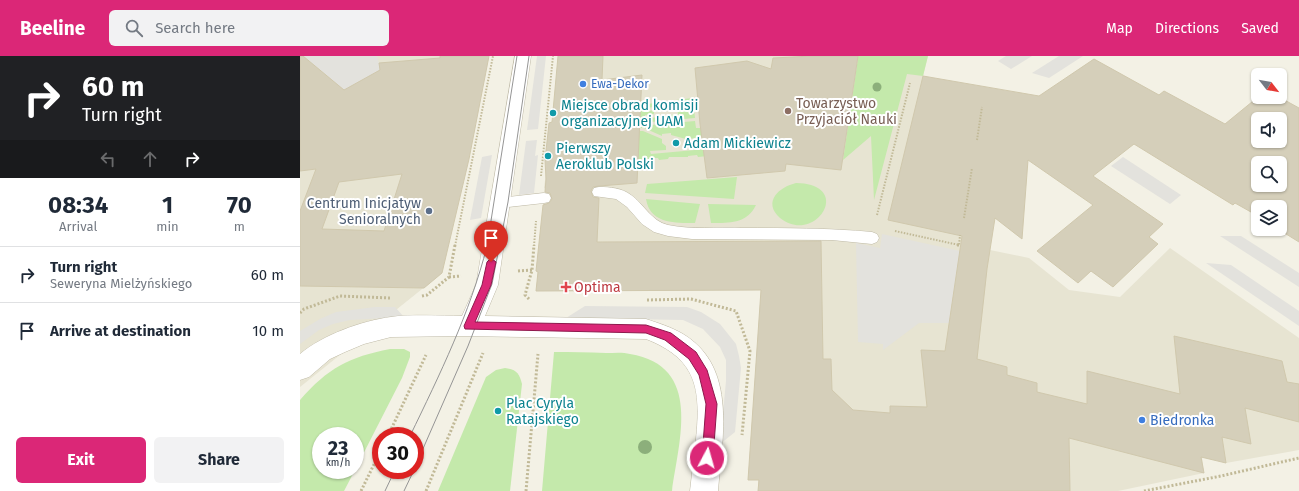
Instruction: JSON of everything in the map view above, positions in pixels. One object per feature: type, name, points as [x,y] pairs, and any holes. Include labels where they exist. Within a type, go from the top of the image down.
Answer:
[{"type":"street","points":[[469,326],[487,285],[523,56]]},
{"type":"street","points":[[300,369],[322,351],[349,339],[377,330],[404,326],[646,329],[668,336],[692,356],[704,373],[712,404],[704,491]]},
{"type":"lane","points":[[599,192],[612,191],[621,195],[655,226],[668,231],[692,233],[832,234],[872,238]]},
{"type":"lane","points":[[500,203],[541,198]]},
{"type":"path","points":[[420,296],[427,295],[449,277],[493,56]]},
{"type":"path","points":[[526,491],[542,327],[547,301],[532,301],[525,295],[532,270],[541,198],[545,133],[553,56]]},
{"type":"path","points":[[876,219],[910,83]]},
{"type":"path","points":[[977,140],[982,107]]},
{"type":"path","points":[[545,133],[551,133]]},
{"type":"path","points":[[964,218],[972,168]]},
{"type":"path","points":[[890,230],[959,246],[960,236]]},
{"type":"path","points":[[300,313],[304,309],[340,296],[398,298]]},
{"type":"path","points":[[646,300],[691,299],[736,311],[750,351],[743,432],[741,439]]},
{"type":"path","points":[[426,491],[486,346]]},
{"type":"path","points":[[392,427],[427,352]]},
{"type":"path","points":[[1144,491],[1221,476],[1299,458]]},
{"type":"path","points":[[361,491],[372,468]]},
{"type":"shaded area","points":[[300,56],[488,56],[442,273],[300,387]]},
{"type":"shaded area","points":[[303,56],[377,56],[381,71],[344,90]]},
{"type":"shaded area","points":[[537,56],[546,56],[538,129],[527,130]]},
{"type":"shaded area","points":[[558,56],[928,56],[923,76],[990,250],[1029,258],[1069,290],[1120,297],[1170,248],[1299,338],[1299,450],[1226,463],[1202,457],[1204,473],[1118,491],[758,491],[758,480],[748,480],[761,289],[536,291],[538,272],[536,271],[550,143],[547,143],[547,139],[549,123],[552,122]]},
{"type":"shaded area","points":[[1006,56],[1032,56],[1011,69],[998,61]]},
{"type":"shaded area","points":[[1059,56],[1083,56],[1049,78],[1032,73]]},
{"type":"shaded area","points":[[537,140],[535,156],[538,155],[534,193],[519,195],[526,141]]},
{"type":"shaded area","points":[[492,155],[481,218],[470,220],[482,157]]},
{"type":"shaded area","points":[[1123,157],[1181,195],[1170,204],[1111,166]]},
{"type":"shaded area","points":[[882,234],[960,251],[949,323],[919,323],[883,350],[883,344],[858,342],[856,243],[880,248]]},
{"type":"shaded area","points":[[1220,236],[1241,236],[1299,273],[1299,287]]},
{"type":"shaded area","points":[[1206,263],[1231,265],[1299,311],[1299,326]]},
{"type":"shaded area","points":[[585,306],[687,307],[701,312],[720,324],[736,344],[741,368],[735,432],[720,444],[726,381],[726,360],[720,347],[703,329],[683,320],[566,318]]},
{"type":"shaded area","points":[[375,307],[395,307],[404,317],[350,320],[333,324],[319,330],[300,344],[300,331],[320,319],[336,312]]},
{"type":"green space","points":[[849,56],[928,56],[923,76],[907,74],[874,200],[871,136],[843,160],[858,58]]},
{"type":"green space","points":[[693,98],[695,118],[640,123],[639,105],[671,101],[672,105],[645,108],[645,112],[654,110],[654,114],[645,115],[645,119],[678,114],[676,100]]},
{"type":"green space","points":[[695,121],[696,128],[700,128],[701,130],[717,128],[718,126],[727,124],[728,126],[742,123],[744,130],[741,130],[740,136],[743,136],[738,149],[740,149],[740,153],[708,154],[708,156],[698,157],[697,155],[688,157],[669,157],[668,159],[659,160],[658,158],[650,158],[649,160],[639,161],[639,131],[643,131],[662,139],[662,143],[666,146],[666,150],[650,151],[651,154],[695,150],[695,141],[710,141],[709,137],[686,139],[671,135],[671,133],[662,134],[662,136],[644,128],[639,128],[640,126]]},
{"type":"green space","points":[[737,177],[734,199],[645,193],[647,184]]},
{"type":"green space","points":[[796,183],[814,186],[823,193],[826,202],[823,211],[816,219],[806,224],[793,225],[780,218],[775,212],[773,206],[775,196],[779,192]]},
{"type":"green space","points":[[646,199],[700,204],[695,223],[679,223],[658,218],[648,207]]},
{"type":"green space","points":[[708,204],[756,205],[748,216],[743,219],[724,223],[711,223]]},
{"type":"green space","points":[[390,349],[404,349],[410,352],[410,357],[402,378],[377,427],[372,427],[372,437],[364,452],[364,427],[312,427],[312,479],[350,479],[344,491],[300,491],[300,400],[310,389],[330,372],[351,360]]},
{"type":"green space","points":[[554,352],[627,353],[653,361],[668,373],[677,389],[681,408],[679,450],[672,491],[542,491]]},
{"type":"green space","points":[[505,368],[517,373],[522,384],[510,491],[438,491],[486,377],[496,370]]},
{"type":"building","points":[[300,56],[303,56],[344,90],[380,70],[379,63],[440,58],[440,56],[489,56],[469,159],[442,273],[424,288],[300,286],[300,211],[316,169],[300,171]],"holes":[[[402,174],[384,231],[322,229],[339,182]]]},
{"type":"building","points":[[558,56],[603,56],[602,80],[642,75],[637,183],[593,187],[591,191],[593,197],[599,198],[597,242],[821,241],[823,359],[831,359],[832,390],[853,410],[890,413],[890,406],[927,407],[921,350],[945,351],[962,236],[888,220],[923,76],[1039,96],[1094,59],[1159,95],[1164,91],[1225,124],[1251,103],[1251,104],[1287,104],[1287,101],[1299,108],[1299,242],[1287,235],[1287,200],[1251,200],[1251,212],[1235,203],[1233,205],[1134,144],[1093,176],[1163,224],[1149,237],[1158,244],[1113,287],[1091,271],[1078,283],[1037,251],[1093,205],[1028,160],[1022,239],[995,218],[987,269],[977,359],[1007,367],[1007,375],[1037,383],[1037,392],[1087,404],[1087,371],[1180,394],[1174,336],[1282,361],[1287,382],[1299,384],[1299,422],[1245,408],[1251,444],[1222,437],[1226,463],[1201,457],[1204,473],[1069,438],[1070,491],[758,491],[759,480],[748,480],[761,290],[536,291],[538,272],[536,271],[543,205],[549,203],[552,199],[550,193],[545,192],[545,160],[549,123],[552,122]]},
{"type":"building","points":[[858,56],[841,170],[786,164],[785,171],[707,178],[695,68],[747,61],[771,69],[773,58]]},
{"type":"tram line","points":[[414,427],[463,319],[487,246],[517,56]]},
{"type":"tram line","points":[[424,446],[468,346],[492,284],[508,202],[529,56]]},
{"type":"tram line","points":[[385,491],[391,479]]},
{"type":"tram line","points":[[404,491],[410,479]]},
{"type":"place","name":"Ewa-Dekor","points":[[583,84]]},
{"type":"place","name":"Towarzystwo Przyjaciół Nauki","points":[[788,111]]},
{"type":"place","name":"Miejsce obrad komisji organizacyjnej UAM","points":[[553,113]]},
{"type":"place","name":"Adam Mickiewicz","points":[[676,143]]},
{"type":"place","name":"Pierwszy Aeroklub Polski","points":[[548,156]]},
{"type":"place","name":"Centrum Inicjatyw Senioralnych","points":[[429,211]]},
{"type":"place","name":"Optima","points":[[566,287]]},
{"type":"place","name":"Plac Cyryla Ratajskiego","points":[[498,411]]},
{"type":"place","name":"Biedronka","points":[[1142,420]]},
{"type":"route","points":[[491,262],[487,285],[469,326],[646,329],[668,336],[678,343],[699,364],[707,383],[712,404],[707,458]]}]
